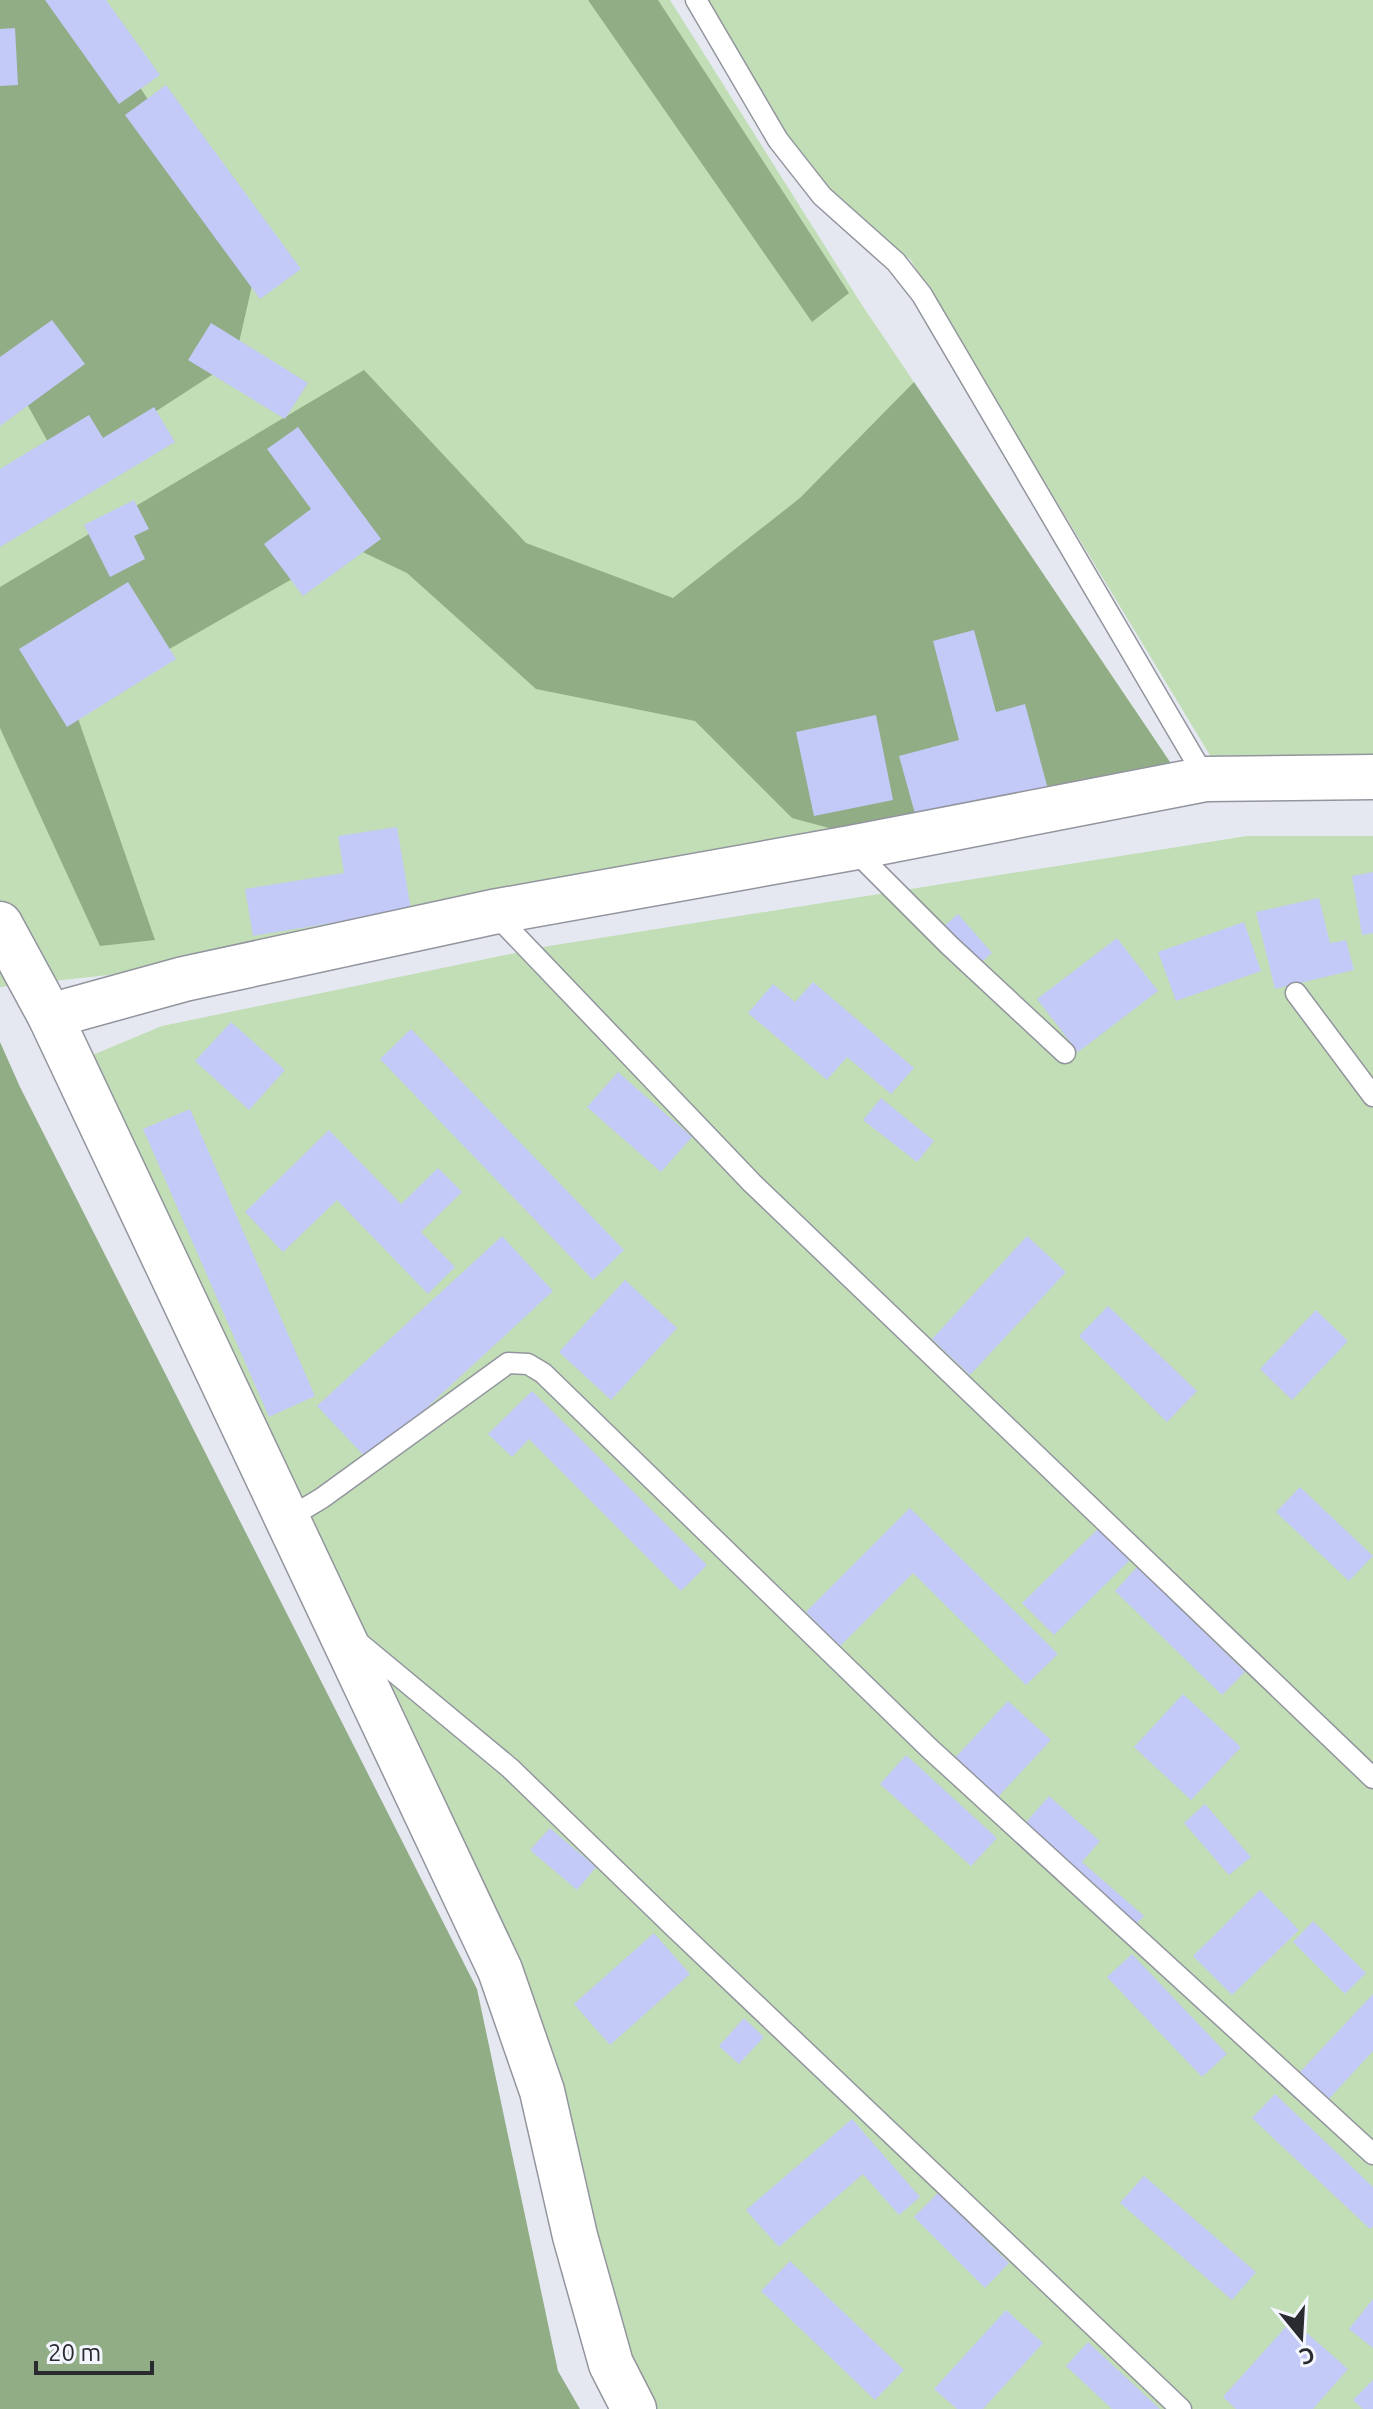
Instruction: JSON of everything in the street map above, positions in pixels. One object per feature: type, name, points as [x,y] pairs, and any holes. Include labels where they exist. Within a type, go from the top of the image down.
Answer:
[{"type":"street","points":[[50,1016],[184,979],[493,912],[851,848],[1206,779],[1373,777]]},
{"type":"street","points":[[0,924],[50,1016],[500,1970],[542,2091],[575,2236],[611,2364],[634,2409]]},
{"type":"lane","points":[[696,0],[778,140],[822,196],[896,262],[922,295],[1206,779]]},
{"type":"lane","points":[[851,848],[1065,1053]]},
{"type":"lane","points":[[493,912],[752,1183],[1373,1778]]},
{"type":"lane","points":[[1296,993],[1373,1096]]},
{"type":"lane","points":[[287,1519],[322,1498],[508,1363],[528,1364],[543,1373],[929,1748],[1373,2154]]},
{"type":"lane","points":[[336,1624],[510,1768],[1181,2409]]},
{"type":"green space","points":[[0,0],[670,0],[862,305],[1172,765],[126,973],[0,987]]},
{"type":"green space","points":[[0,0],[84,0],[256,268],[235,360],[64,471],[17,386],[0,388]]},
{"type":"green space","points":[[588,0],[658,0],[849,293],[812,322]]},
{"type":"green space","points":[[704,0],[1373,0],[1373,781],[1231,790],[910,259],[826,213]]},
{"type":"green space","points":[[364,370],[526,543],[673,598],[800,498],[914,382],[1172,765],[877,841],[792,818],[695,721],[536,689],[407,573],[350,546],[73,704],[155,940],[100,946],[0,728],[0,587]]},
{"type":"green space","points":[[1247,836],[1373,836],[1373,2409],[633,2409],[547,2086],[90,1056],[162,1026],[549,946]]},
{"type":"green space","points":[[0,1042],[477,1989],[558,2371],[580,2409],[0,2409]]},
{"type":"building","points":[[45,0],[106,0],[160,75],[119,104]]},
{"type":"building","points":[[15,28],[18,85],[0,86],[0,29]]},
{"type":"building","points":[[166,85],[301,269],[260,299],[125,115]]},
{"type":"building","points":[[52,320],[85,364],[0,426],[0,357]]},
{"type":"building","points":[[211,323],[308,383],[285,419],[188,360]]},
{"type":"building","points":[[154,407],[175,442],[0,547],[0,469],[89,415],[103,438]]},
{"type":"building","points":[[298,427],[381,539],[303,596],[264,544],[311,509],[267,449]]},
{"type":"building","points":[[134,500],[149,529],[134,536],[145,559],[110,577],[84,525]]},
{"type":"building","points":[[128,582],[176,659],[67,727],[19,649]]},
{"type":"building","points":[[974,630],[996,712],[1025,704],[1049,793],[919,828],[899,756],[959,740],[933,641]]},
{"type":"building","points":[[876,715],[893,800],[814,816],[796,732]]},
{"type":"building","points":[[397,827],[411,910],[253,936],[245,889],[344,873],[338,836]]},
{"type":"building","points":[[1373,872],[1373,933],[1362,935],[1352,876]]},
{"type":"building","points":[[1319,898],[1330,943],[1346,940],[1354,970],[1275,989],[1256,912]]},
{"type":"building","points":[[958,914],[992,953],[976,967],[942,928]]},
{"type":"building","points":[[1244,922],[1261,971],[1176,1001],[1158,952]]},
{"type":"building","points":[[1117,938],[1158,991],[1078,1052],[1037,999]]},
{"type":"building","points":[[813,982],[914,1068],[891,1094],[847,1057],[827,1080],[748,1013],[773,984],[795,1002]]},
{"type":"building","points":[[231,1022],[285,1070],[249,1110],[195,1061]]},
{"type":"building","points":[[411,1029],[624,1250],[593,1280],[380,1059]]},
{"type":"building","points":[[618,1072],[692,1137],[661,1172],[587,1107]]},
{"type":"building","points":[[881,1098],[934,1141],[917,1162],[863,1120]]},
{"type":"building","points":[[190,1109],[315,1396],[269,1417],[143,1129]]},
{"type":"building","points":[[329,1130],[401,1204],[438,1168],[462,1192],[421,1232],[455,1267],[428,1294],[337,1200],[283,1252],[245,1212]]},
{"type":"building","points":[[502,1236],[553,1291],[369,1461],[317,1406]]},
{"type":"building","points":[[1027,1236],[1066,1272],[970,1375],[932,1339]]},
{"type":"building","points":[[625,1280],[677,1328],[611,1400],[559,1352]]},
{"type":"building","points":[[1108,1306],[1197,1391],[1167,1422],[1079,1336]]},
{"type":"building","points":[[1316,1310],[1348,1341],[1292,1400],[1260,1369]]},
{"type":"building","points":[[532,1391],[707,1565],[681,1591],[529,1439],[512,1457],[488,1434]]},
{"type":"building","points":[[1300,1487],[1373,1556],[1349,1581],[1276,1512]]},
{"type":"building","points":[[910,1508],[1058,1654],[1026,1685],[913,1573],[840,1646],[806,1612]]},
{"type":"building","points":[[1099,1528],[1130,1560],[1054,1635],[1022,1603]]},
{"type":"building","points":[[1137,1567],[1245,1672],[1222,1695],[1115,1591]]},
{"type":"building","points":[[1183,1694],[1241,1747],[1191,1800],[1134,1747]]},
{"type":"building","points":[[1008,1701],[1051,1740],[996,1799],[953,1760]]},
{"type":"building","points":[[906,1755],[997,1838],[971,1866],[880,1784]]},
{"type":"building","points":[[1049,1796],[1100,1841],[1082,1862],[1144,1916],[1135,1925],[1022,1827]]},
{"type":"building","points":[[1205,1804],[1251,1857],[1229,1875],[1184,1823]]},
{"type":"building","points":[[550,1828],[596,1867],[577,1890],[530,1850]]},
{"type":"building","points":[[1260,1890],[1299,1930],[1232,1995],[1193,1956]]},
{"type":"building","points":[[1313,1921],[1366,1973],[1345,1994],[1293,1942]]},
{"type":"building","points":[[654,1933],[690,1974],[610,2045],[574,2004]]},
{"type":"building","points":[[1132,1954],[1227,2054],[1202,2077],[1107,1977]]},
{"type":"building","points":[[1373,1994],[1373,2051],[1327,2101],[1298,2074]]},
{"type":"building","points":[[744,2018],[764,2037],[739,2064],[719,2046]]},
{"type":"building","points":[[1275,2094],[1373,2187],[1373,2226],[1370,2229],[1252,2118]]},
{"type":"building","points":[[852,2119],[920,2197],[899,2215],[863,2174],[779,2247],[746,2210]]},
{"type":"building","points":[[1144,2176],[1256,2272],[1232,2300],[1120,2203]]},
{"type":"building","points":[[938,2193],[1009,2263],[985,2288],[914,2217]]},
{"type":"building","points":[[790,2261],[904,2370],[875,2400],[761,2291]]},
{"type":"building","points":[[1373,2299],[1373,2348],[1349,2329]]},
{"type":"building","points":[[1006,2310],[1043,2343],[983,2409],[957,2409],[934,2389]]},
{"type":"building","points":[[1292,2320],[1348,2369],[1313,2409],[1236,2409],[1223,2397]]},
{"type":"building","points":[[1088,2342],[1160,2409],[1112,2409],[1066,2366]]},
{"type":"building","points":[[1373,2380],[1373,2409],[1363,2409],[1353,2400]]}]
